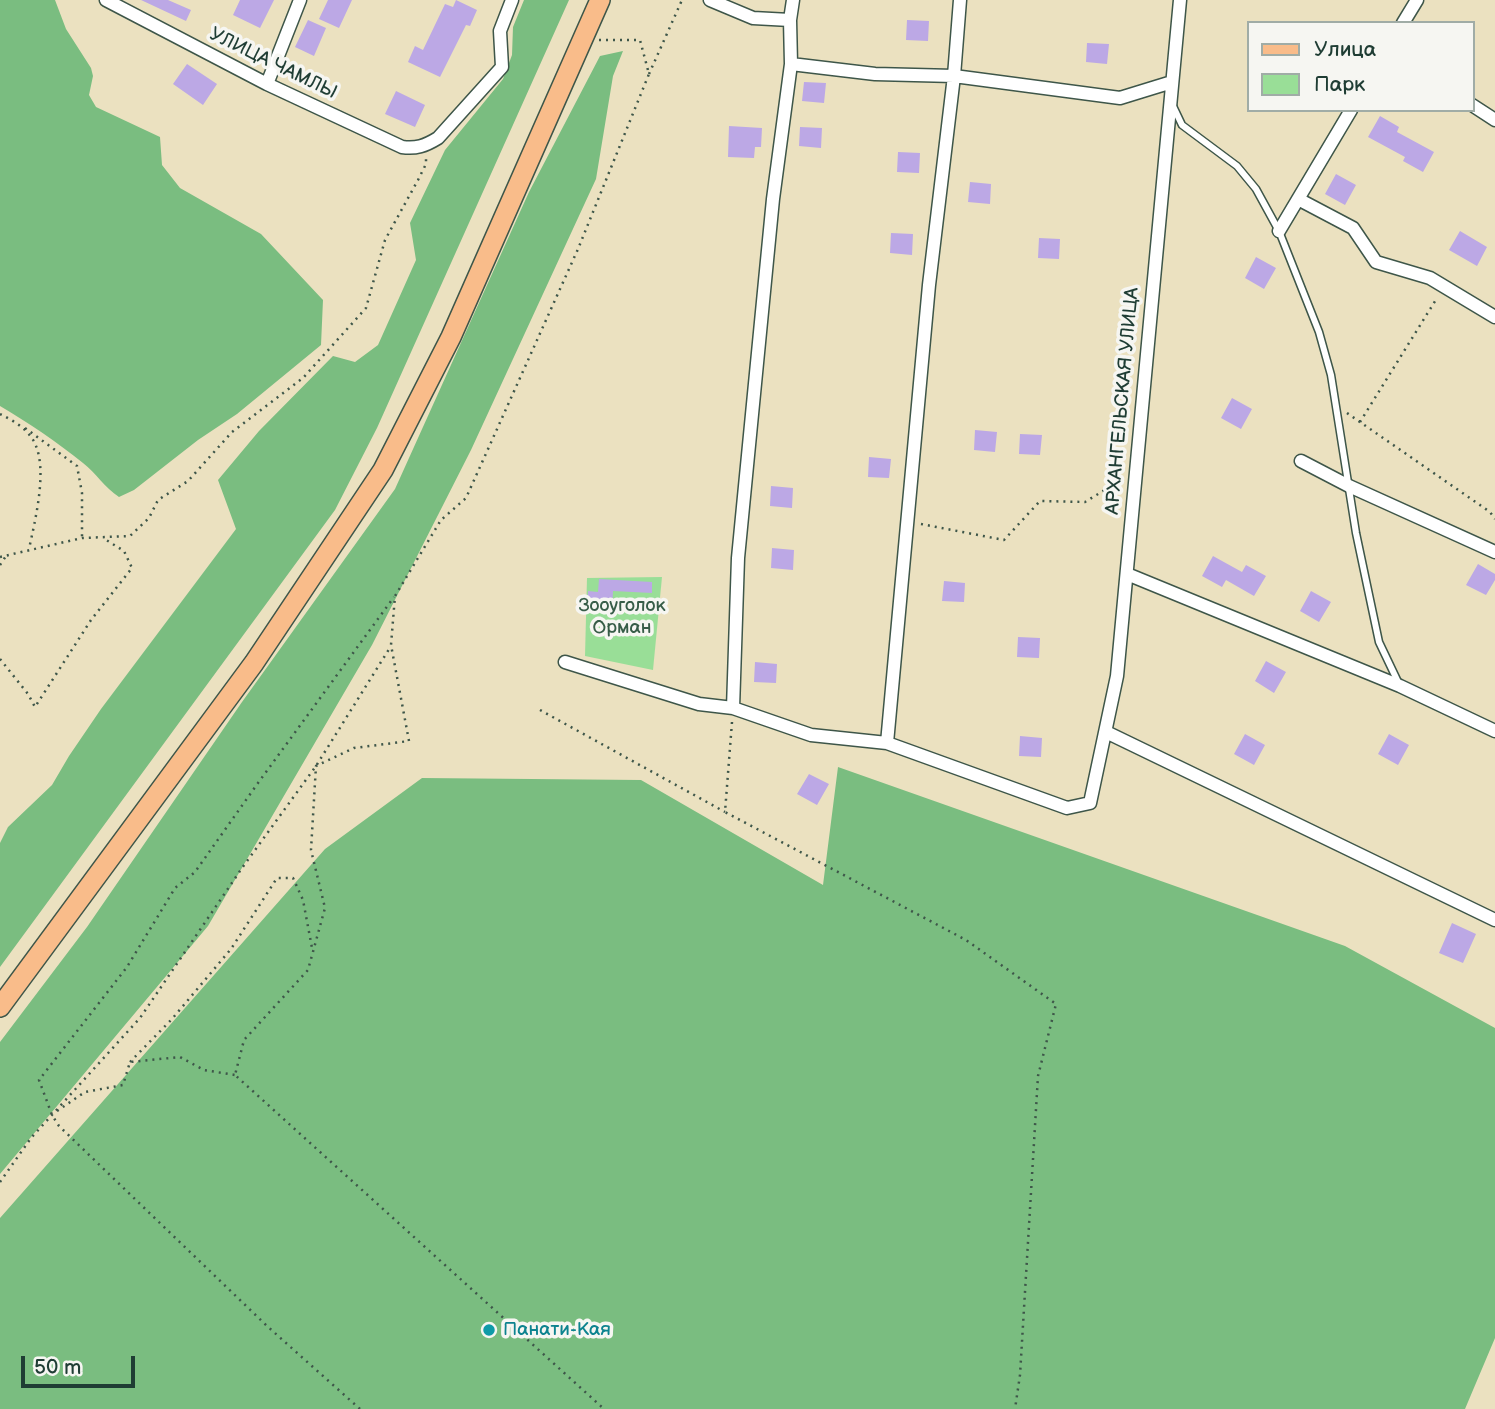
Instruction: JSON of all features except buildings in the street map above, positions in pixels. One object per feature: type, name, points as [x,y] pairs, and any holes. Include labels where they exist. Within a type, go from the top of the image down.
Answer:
[{"type":"main road","points":[[0,1007],[254,663],[383,470],[452,337],[600,0]]},
{"type":"street","name":"УЛИЦА ЧАМЛЫ","points":[[106,0],[267,83],[402,147],[427,145]]},
{"type":"street","points":[[267,83],[300,0]]},
{"type":"street","points":[[427,145],[438,138],[502,67],[500,31],[512,0]]},
{"type":"street","points":[[710,0],[753,18],[790,20]]},
{"type":"street","points":[[733,708],[738,558],[773,199],[790,64],[793,0]]},
{"type":"street","points":[[565,662],[699,704],[733,708],[811,735],[887,743],[929,285],[954,76],[960,0]]},
{"type":"street","name":"АРХАНГЕЛЬСКАЯ УЛИЦА","points":[[887,743],[1067,808],[1090,803],[1117,676],[1180,0]]},
{"type":"street","points":[[1405,21],[1418,0]]},
{"type":"street","points":[[790,64],[875,75],[954,76],[1120,98],[1172,82]]},
{"type":"street","points":[[1474,106],[1495,120]]},
{"type":"street","points":[[1279,231],[1350,112]]},
{"type":"street","points":[[1298,199],[1353,228],[1376,262],[1430,278],[1495,317]]},
{"type":"street","points":[[1301,461],[1349,486],[1495,552]]},
{"type":"street","points":[[1127,574],[1400,686],[1495,731]]},
{"type":"street","points":[[1106,732],[1495,920]]},
{"type":"lane","points":[[1170,99],[1182,125],[1237,166],[1256,189],[1279,231],[1319,332],[1331,375],[1379,642],[1400,686]]},
{"type":"path","points":[[360,1409],[267,1326],[59,1126],[39,1080],[127,967],[175,888],[195,872],[395,596],[441,520],[466,498],[578,249],[682,0]]},
{"type":"path","points":[[585,36],[598,41],[640,40],[649,75]]},
{"type":"path","points":[[0,557],[82,538],[130,536],[149,519],[158,500],[188,481],[232,432],[303,378],[366,308],[385,240],[426,164],[427,145]]},
{"type":"path","points":[[1360,422],[1445,287]]},
{"type":"path","points":[[1335,405],[1490,512],[1495,519]]},
{"type":"path","points":[[0,414],[76,466],[82,493],[82,538]]},
{"type":"path","points":[[22,427],[36,446],[40,471],[29,549]]},
{"type":"path","points":[[906,522],[1004,540],[1040,501],[1085,502],[1136,471]]},
{"type":"path","points":[[0,659],[28,694],[34,707],[91,620],[132,568],[124,551],[103,537]]},
{"type":"path","points":[[0,565],[6,556]]},
{"type":"path","points":[[316,766],[354,748],[409,741],[391,645],[395,596]]},
{"type":"path","points":[[0,1182],[31,1138],[140,1018],[242,868],[316,766],[391,645]]},
{"type":"path","points":[[725,812],[733,708]]},
{"type":"path","points":[[540,710],[966,940],[1056,1004],[1038,1076],[1020,1376],[1015,1409]]},
{"type":"path","points":[[235,1075],[244,1040],[308,970],[325,908],[312,850],[316,766]]},
{"type":"path","points":[[52,1115],[85,1092],[123,1085],[130,1062],[172,1019],[231,949],[277,878],[293,878],[303,900],[313,951]]},
{"type":"path","points":[[130,1062],[180,1056],[204,1070],[235,1075],[604,1409]]},
{"type":"green space","points":[[0,0],[55,0],[66,29],[91,68],[93,76],[89,95],[96,107],[160,137],[162,165],[180,188],[261,234],[323,300],[321,345],[237,414],[198,440],[134,490],[119,497],[73,455],[0,406]]},
{"type":"green space","points":[[524,0],[569,0],[377,428],[335,510],[0,967],[0,843],[8,827],[52,785],[101,709],[236,529],[218,480],[259,431],[333,356],[355,362],[378,345],[416,260],[410,223],[445,150],[503,79],[512,55],[513,27]]},
{"type":"green space","points":[[623,51],[613,76],[596,179],[471,450],[372,645],[208,926],[0,1174],[0,1042],[87,927],[242,702],[395,489],[529,192],[600,56]]},
{"type":"green space","name":"Зооуголок Орман","points":[[662,577],[653,670],[585,656],[587,578]]},
{"type":"green space","points":[[838,767],[1345,946],[1495,1028],[1495,1338],[1465,1409],[0,1409],[0,1218],[325,849],[422,778],[641,780],[823,885]]},
{"type":"place","name":"Панати-Кая","points":[[489,1330]]}]
